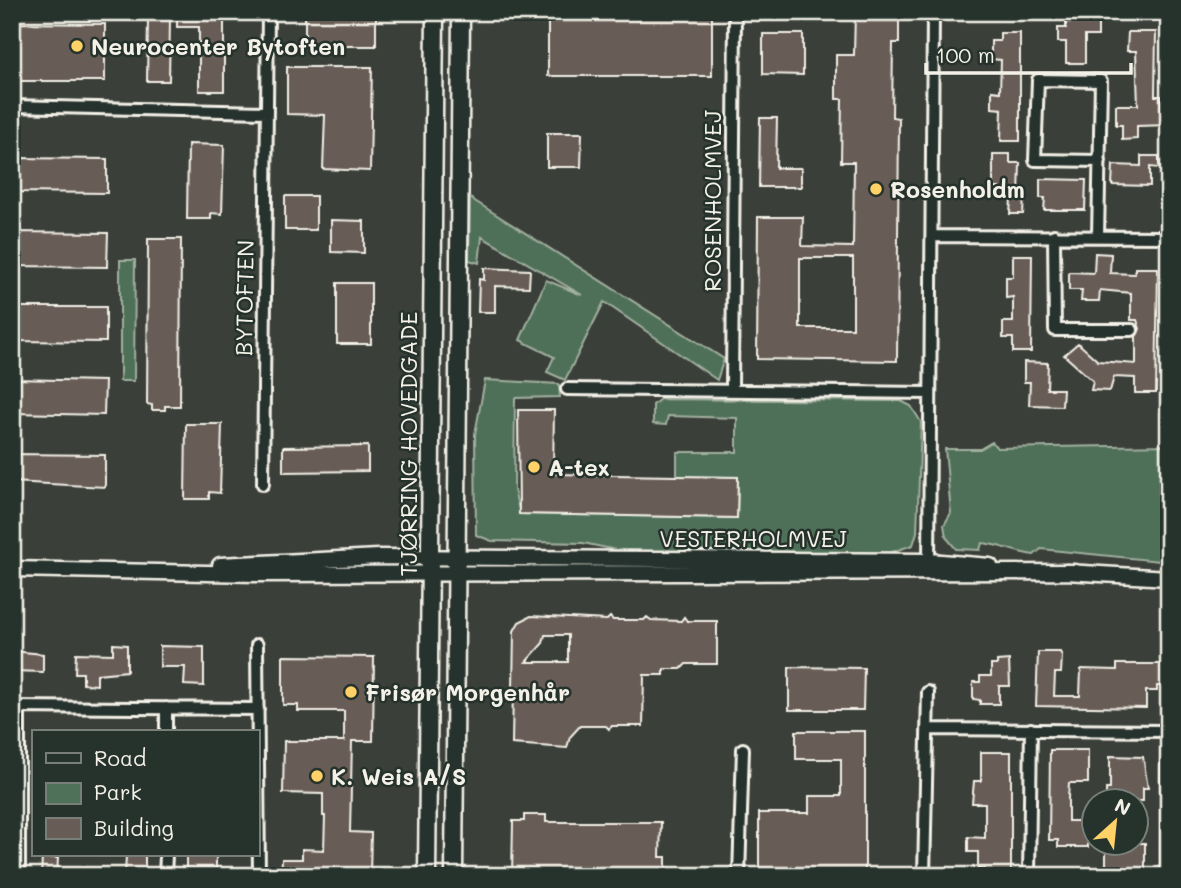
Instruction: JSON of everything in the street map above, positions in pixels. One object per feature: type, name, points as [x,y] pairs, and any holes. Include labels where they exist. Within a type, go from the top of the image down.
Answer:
[{"type":"main road","name":"TJØRRING HOVEDGADE","points":[[427,876],[435,12]]},
{"type":"main road","name":"TJØRRING HOVEDGADE","points":[[454,876],[460,12]]},
{"type":"street","name":"BYTOFTEN","points":[[263,484],[268,12]]},
{"type":"street","name":"ROSENHOLMVEJ","points":[[732,389],[734,12]]},
{"type":"street","points":[[929,568],[933,12]]},
{"type":"street","points":[[1098,236],[1100,161],[1101,81],[1038,80],[1035,160],[1100,161]]},
{"type":"street","points":[[12,106],[267,112]]},
{"type":"street","points":[[932,236],[1055,234],[1169,237]]},
{"type":"street","points":[[1055,234],[1055,330],[1132,330]]},
{"type":"street","points":[[567,388],[930,393]]},
{"type":"street","name":"VESTERHOLMVEJ","points":[[12,569],[156,569],[256,562],[430,566],[929,568],[1169,578]]},
{"type":"street","points":[[257,645],[258,730]]},
{"type":"street","points":[[924,876],[928,692]]},
{"type":"street","points":[[19,876],[16,707],[258,709]]},
{"type":"street","points":[[166,708],[166,730]]},
{"type":"street","points":[[928,729],[1168,731],[1167,876]]},
{"type":"street","points":[[1029,876],[1031,729]]},
{"type":"street","points":[[739,876],[743,749]]},
{"type":"street","points":[[165,876],[166,856]]},
{"type":"street","points":[[259,856],[259,876]]},
{"type":"green space","points":[[470,198],[724,359],[717,380],[604,302],[565,380],[547,372],[554,357],[520,340],[546,280],[582,295],[482,237],[479,263],[469,260]]},
{"type":"green space","points":[[120,260],[135,260],[134,381],[120,381]]},
{"type":"green space","points":[[485,380],[559,384],[560,397],[515,398],[514,490],[520,514],[737,518],[738,478],[677,476],[677,452],[737,452],[737,418],[668,416],[666,425],[653,424],[653,405],[660,399],[901,401],[911,406],[921,422],[917,532],[913,545],[889,553],[621,551],[583,543],[492,541],[476,535],[475,434]]},
{"type":"green space","points":[[992,442],[997,448],[1169,445],[1169,562],[1041,549],[1034,555],[982,543],[980,550],[956,549],[946,537],[944,525],[951,513],[945,449],[980,449]]},
{"type":"building","points":[[305,12],[376,12],[376,46],[305,46]]},
{"type":"building","name":"Rosenholdm","points":[[855,12],[899,12],[899,43],[893,43],[892,117],[899,118],[897,361],[757,359],[758,217],[803,217],[802,246],[853,247],[854,162],[841,162],[842,99],[836,99],[836,55],[854,55]],"holes":[[[800,258],[853,258],[853,328],[800,328]]]},
{"type":"building","points":[[548,14],[712,14],[712,76],[548,76]]},
{"type":"building","points":[[177,15],[224,15],[224,91],[199,91],[199,27],[177,27]]},
{"type":"building","points":[[148,17],[170,18],[169,81],[147,81]]},
{"type":"building","points":[[1066,22],[1098,22],[1098,36],[1085,36],[1085,63],[1066,63],[1066,42],[1058,42],[1058,28],[1066,28]]},
{"type":"building","name":"Neurocenter Bytoften","points":[[14,23],[105,24],[105,81],[14,81]]},
{"type":"building","points":[[1128,32],[1156,32],[1155,96],[1161,96],[1161,110],[1169,110],[1169,125],[1137,126],[1137,139],[1122,140],[1122,125],[1116,125],[1116,105],[1138,105],[1136,51],[1127,51]]},
{"type":"building","points":[[1000,33],[1020,33],[1020,141],[1001,141],[1002,109],[992,108],[992,91],[1000,92],[1001,60],[991,59],[991,41],[1000,41]]},
{"type":"building","points":[[763,34],[803,34],[803,75],[763,74]]},
{"type":"building","points":[[287,67],[372,67],[370,171],[323,169],[325,115],[287,114]]},
{"type":"building","points":[[760,118],[777,118],[776,168],[801,168],[801,187],[759,187]]},
{"type":"building","points":[[547,133],[582,133],[581,167],[547,167]]},
{"type":"building","points":[[188,144],[224,145],[222,214],[211,213],[211,219],[187,219]]},
{"type":"building","points":[[993,154],[1010,154],[1010,163],[1020,163],[1019,196],[1024,196],[1023,214],[1010,214],[1011,198],[999,198],[999,188],[993,188]]},
{"type":"building","points":[[1141,156],[1159,156],[1159,168],[1150,167],[1150,186],[1112,185],[1113,165],[1141,166]]},
{"type":"building","points":[[12,158],[107,159],[107,193],[12,192]]},
{"type":"building","points":[[1040,179],[1086,180],[1085,210],[1044,210],[1045,198],[1040,198]]},
{"type":"building","points":[[285,196],[316,196],[316,230],[285,230]]},
{"type":"building","points":[[331,220],[364,221],[364,253],[331,252]]},
{"type":"building","points":[[12,232],[108,233],[107,267],[12,266]]},
{"type":"building","points":[[148,239],[181,239],[180,406],[165,406],[165,410],[152,410],[152,405],[147,404]]},
{"type":"building","points":[[1095,253],[1111,254],[1110,273],[1135,274],[1135,268],[1158,268],[1156,393],[1135,393],[1135,378],[1114,377],[1110,391],[1091,390],[1093,381],[1064,355],[1078,343],[1098,361],[1136,364],[1136,336],[1140,329],[1137,320],[1131,320],[1131,293],[1100,290],[1099,301],[1081,301],[1082,290],[1069,290],[1069,272],[1094,273]]},
{"type":"building","points":[[1013,255],[1032,255],[1031,352],[1013,352],[1013,338],[1003,338],[1003,322],[1013,322],[1013,297],[1006,298],[1006,277],[1013,277]]},
{"type":"building","points":[[484,268],[530,270],[529,287],[495,286],[495,312],[478,312],[479,279],[484,280]]},
{"type":"building","points":[[337,283],[371,283],[371,344],[337,344]]},
{"type":"building","points":[[12,307],[106,307],[106,342],[12,341]]},
{"type":"building","points":[[1024,362],[1048,363],[1047,389],[1063,389],[1062,406],[1029,405],[1030,382],[1024,382]]},
{"type":"building","points":[[12,379],[105,381],[104,415],[12,413]]},
{"type":"building","name":"A-tex","points":[[518,410],[554,410],[553,474],[738,477],[737,518],[519,514]]},
{"type":"building","points":[[186,424],[222,424],[220,493],[209,492],[209,499],[185,499]]},
{"type":"building","points":[[368,446],[368,471],[283,472],[283,447]]},
{"type":"building","points":[[12,454],[105,455],[105,487],[12,482]]},
{"type":"building","points":[[531,616],[607,620],[610,617],[613,620],[644,620],[647,617],[651,620],[681,621],[684,617],[687,621],[717,621],[717,664],[686,664],[681,669],[664,669],[664,675],[644,675],[643,726],[612,726],[609,729],[606,726],[580,726],[570,737],[567,748],[512,744],[514,631],[519,622]],"holes":[[[545,635],[568,635],[568,662],[526,662],[543,643]]]},
{"type":"building","points":[[113,644],[127,645],[127,671],[97,674],[97,685],[83,684],[83,673],[75,673],[76,653],[113,654]]},
{"type":"building","points":[[160,646],[204,647],[204,686],[184,685],[185,667],[160,667]]},
{"type":"building","points":[[12,651],[43,654],[43,672],[12,671]]},
{"type":"building","points":[[1038,652],[1060,652],[1062,656],[1061,673],[1055,673],[1054,696],[1080,696],[1081,669],[1117,670],[1117,664],[1169,664],[1169,686],[1157,686],[1157,691],[1146,691],[1146,708],[1036,706]]},
{"type":"building","points":[[283,656],[374,657],[373,741],[352,741],[350,832],[371,833],[370,876],[281,876],[282,859],[302,859],[302,849],[324,850],[325,816],[323,794],[283,793],[284,741],[344,741],[344,711],[298,711],[298,705],[283,705]]},
{"type":"building","points":[[1009,660],[1010,686],[999,686],[999,704],[980,704],[980,700],[973,699],[973,682],[980,682],[980,676],[991,676],[991,665],[997,665],[997,661]]},
{"type":"building","points":[[789,667],[864,668],[863,710],[789,710]]},
{"type":"building","points":[[796,731],[865,731],[865,871],[759,870],[759,813],[809,813],[809,796],[841,796],[841,759],[796,759]]},
{"type":"building","points":[[1050,750],[1088,750],[1088,783],[1069,783],[1068,821],[1080,821],[1080,847],[1058,847],[1058,840],[1049,840]]},
{"type":"building","points":[[981,752],[1011,752],[1011,875],[985,876],[985,869],[978,869],[978,852],[968,852],[968,837],[985,838],[985,803],[972,803],[974,781],[981,781]]},
{"type":"building","points":[[1110,756],[1143,757],[1148,786],[1110,786]]},
{"type":"building","points":[[524,815],[546,815],[546,822],[661,822],[660,857],[666,857],[666,876],[512,876],[513,821],[524,821]]},
{"type":"building","points":[[126,856],[145,856],[145,876],[125,876]]},
{"type":"building","points":[[186,856],[216,856],[216,876],[186,876]]},
{"type":"building","points":[[1106,856],[1145,856],[1145,876],[1106,876]]},
{"type":"building","points":[[42,857],[58,858],[57,876],[41,876]]},
{"type":"place","name":"Neurocenter Bytoften","points":[[77,46]]},
{"type":"place","name":"Rosenholdm","points":[[876,189]]},
{"type":"place","name":"A-tex","points":[[534,467]]},
{"type":"place","name":"Frisør Morgenhår","points":[[351,692]]},
{"type":"place","name":"K. Weis A/S","points":[[317,776]]}]
